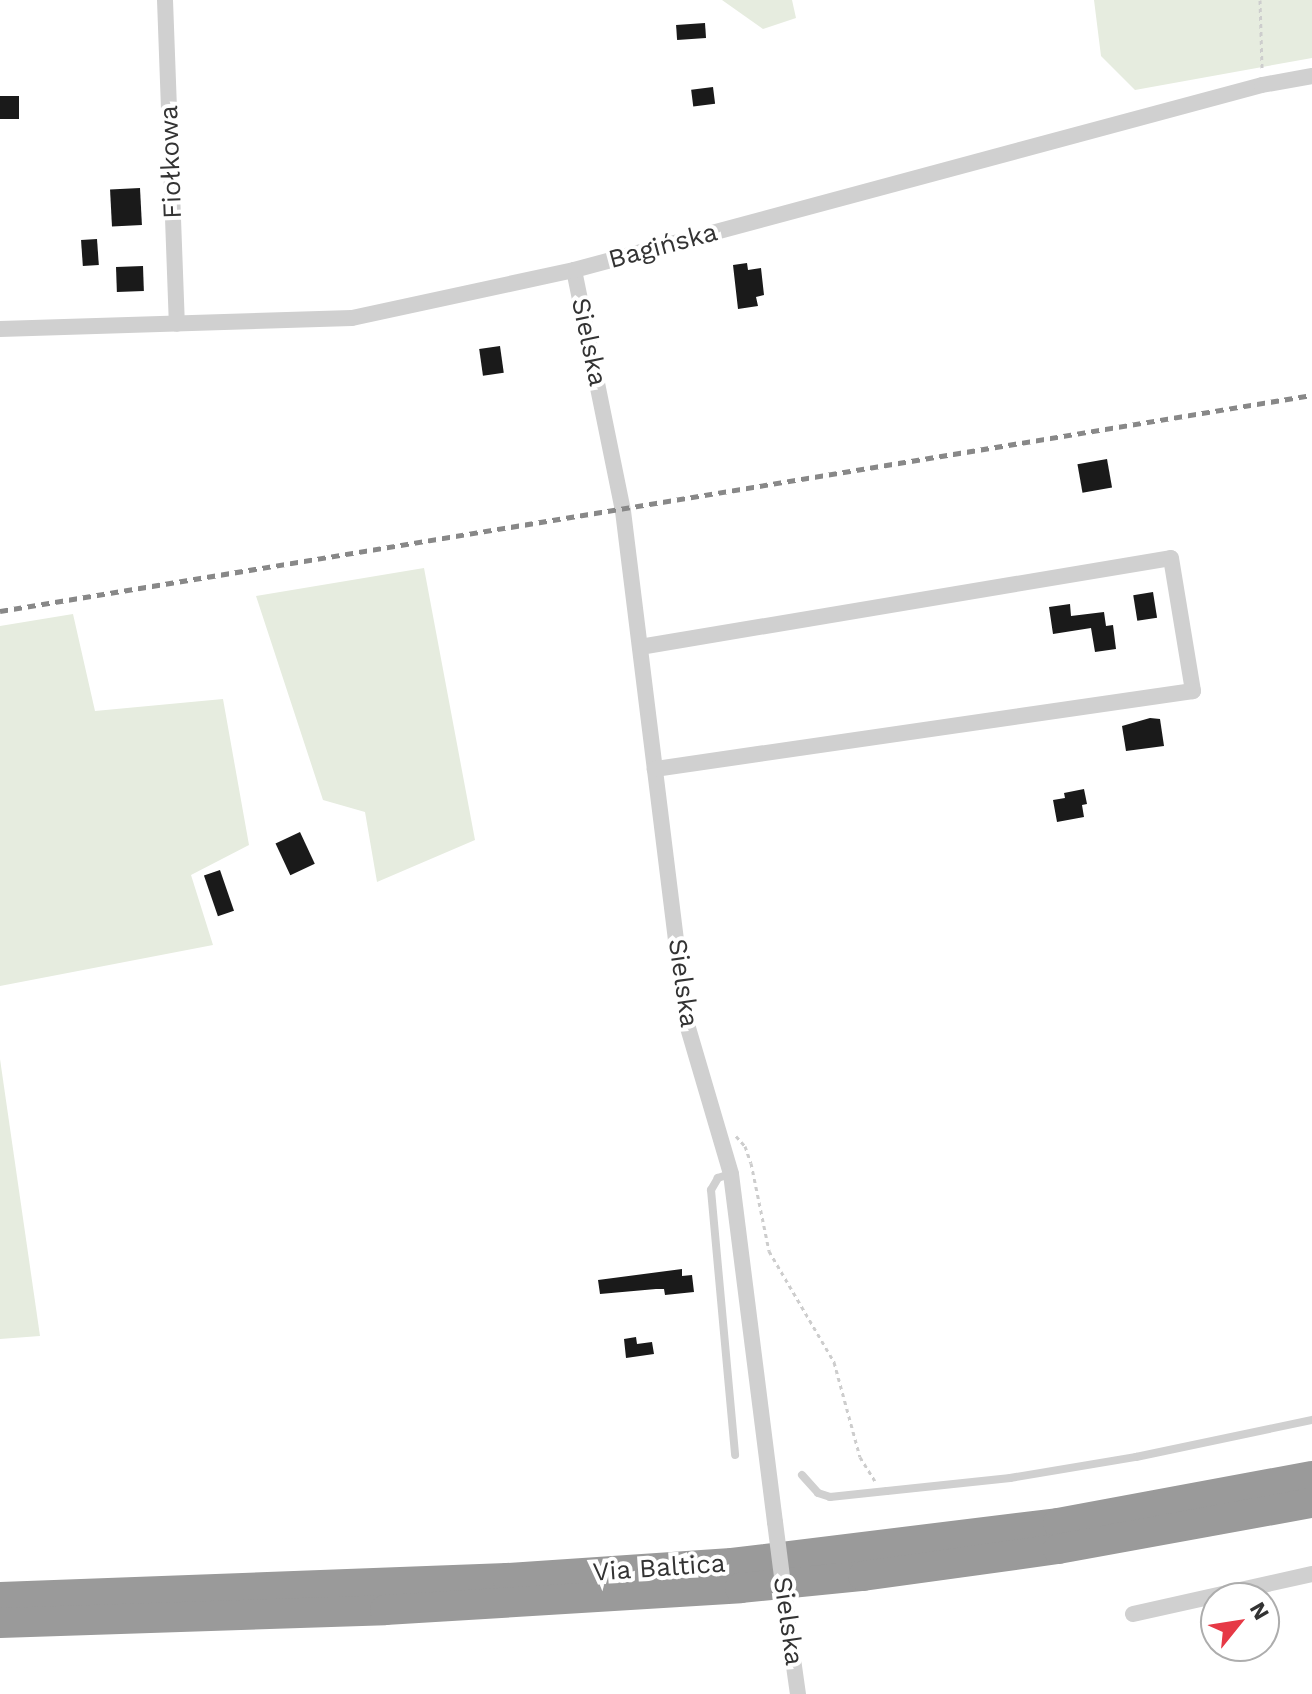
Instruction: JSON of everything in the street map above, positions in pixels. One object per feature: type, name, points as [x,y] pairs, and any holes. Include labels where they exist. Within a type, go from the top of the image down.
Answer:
[{"type":"highway","name":"Via Baltica","points":[[0,1597],[492,1579],[732,1563],[1058,1523],[1312,1476]]},
{"type":"highway","name":"Via Baltica","points":[[0,1623],[400,1609],[755,1587],[863,1576],[1058,1549],[1312,1503]]},
{"type":"street","name":"Fiołkowa","points":[[165,0],[177,324]]},
{"type":"street","name":"Bagińska","points":[[0,329],[352,318],[574,270],[1262,85],[1312,76]]},
{"type":"street","name":"Sielska","points":[[574,270],[623,511],[686,1021],[731,1174],[798,1694]]},
{"type":"street","points":[[640,647],[1171,558],[1193,691],[655,769]]},
{"type":"street","points":[[1133,1614],[1312,1574]]},
{"type":"lane","points":[[731,1174],[718,1178],[711,1190],[735,1455]]},
{"type":"lane","points":[[802,1475],[818,1493],[830,1497],[1010,1478],[1312,1420]]},
{"type":"path","points":[[1260,0],[1262,85]]},
{"type":"path","points":[[721,1135],[737,1137],[745,1146],[769,1251],[834,1362],[860,1457],[874,1480],[887,1491]]},
{"type":"shaded area","points":[[722,0],[792,0],[796,18],[763,29]]},
{"type":"shaded area","points":[[1094,0],[1312,0],[1312,58],[1135,90],[1101,56]]},
{"type":"shaded area","points":[[424,568],[475,840],[377,882],[365,812],[323,800],[256,596]]},
{"type":"shaded area","points":[[73,614],[95,711],[223,699],[249,845],[191,875],[213,945],[0,986],[0,626]]},
{"type":"shaded area","points":[[0,1059],[40,1336],[0,1339]]},
{"type":"building","points":[[705,23],[706,38],[677,40],[676,25]]},
{"type":"building","points":[[713,87],[715,104],[693,107],[691,90]]},
{"type":"building","points":[[0,96],[19,96],[19,119],[0,119]]},
{"type":"building","points":[[140,188],[142,225],[112,227],[110,190]]},
{"type":"building","points":[[97,239],[99,265],[83,266],[81,240]]},
{"type":"building","points":[[747,263],[748,270],[761,268],[764,295],[756,297],[758,306],[738,309],[733,265]]},
{"type":"building","points":[[143,266],[144,291],[117,292],[116,267]]},
{"type":"building","points":[[500,346],[504,373],[483,376],[479,349]]},
{"type":"building","points":[[1107,459],[1112,488],[1082,493],[1077,464]]},
{"type":"building","points":[[1153,592],[1157,618],[1137,621],[1133,595]]},
{"type":"building","points":[[1070,604],[1071,616],[1104,612],[1106,626],[1113,625],[1116,649],[1095,652],[1091,628],[1053,634],[1049,607]]},
{"type":"building","points":[[1150,718],[1160,719],[1164,746],[1126,751],[1122,726]]},
{"type":"building","points":[[1084,789],[1087,804],[1082,805],[1084,817],[1057,822],[1053,800],[1065,798],[1064,793]]},
{"type":"building","points":[[300,832],[315,864],[290,875],[276,843]]},
{"type":"building","points":[[220,870],[234,911],[218,916],[204,876]]},
{"type":"building","points":[[682,1269],[682,1276],[692,1275],[694,1292],[665,1295],[664,1289],[656,1289],[600,1294],[598,1280]]},
{"type":"building","points":[[636,1337],[637,1344],[652,1342],[654,1354],[626,1358],[624,1339]]},
{"type":"railway","points":[[0,611],[1312,395]]}]
